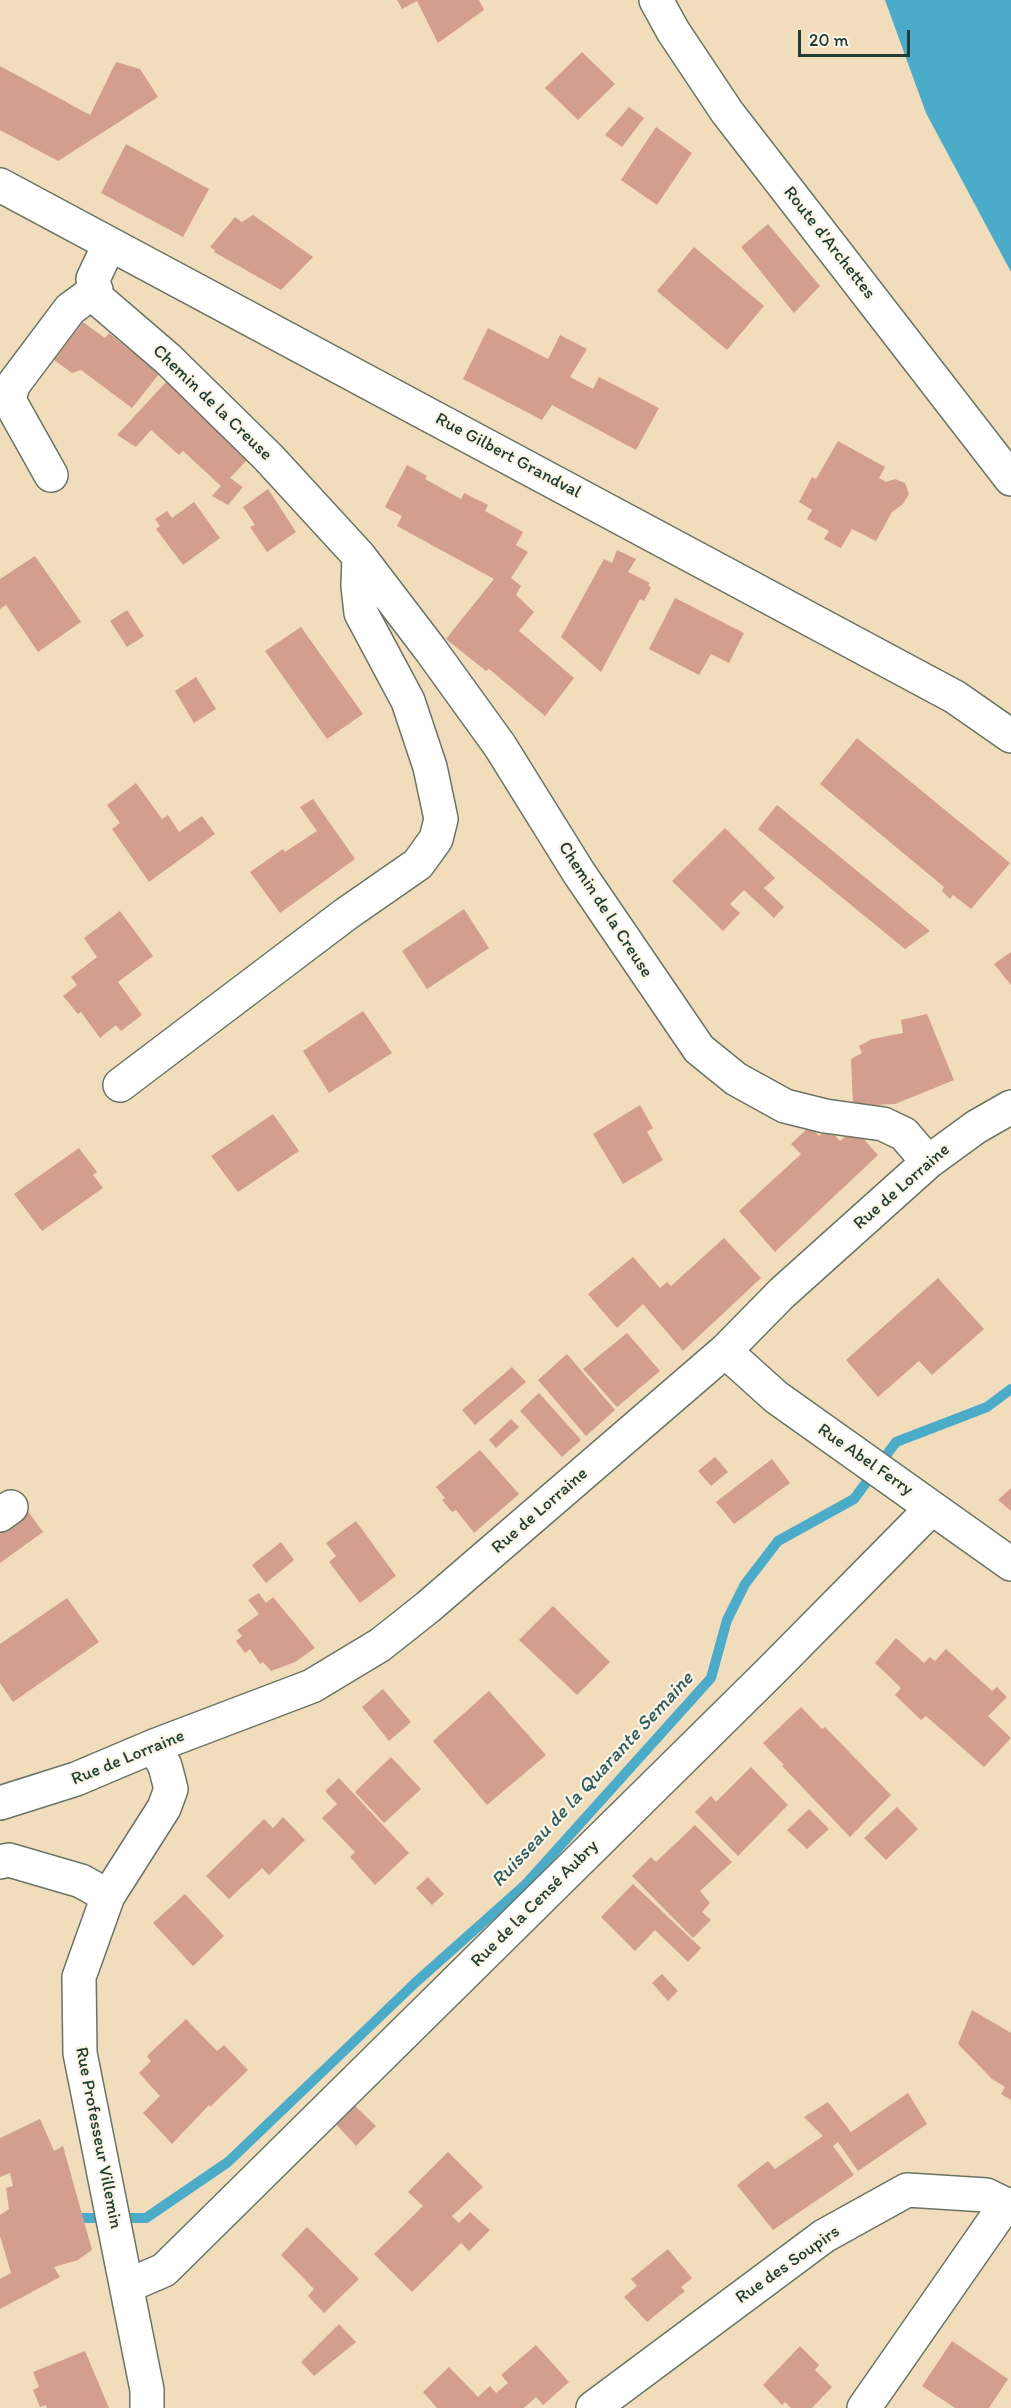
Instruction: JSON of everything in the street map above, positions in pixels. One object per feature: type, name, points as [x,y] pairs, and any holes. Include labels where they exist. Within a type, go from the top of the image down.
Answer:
[{"type":"street","name":"Route d'Archettes","points":[[656,0],[673,31],[727,112],[1011,479]]},
{"type":"street","name":"Rue Gilbert Grandval","points":[[0,185],[955,697],[1011,736]]},
{"type":"street","points":[[51,475],[9,400],[13,385],[70,309],[96,290],[93,279],[109,245]]},
{"type":"street","name":"Chemin de la Creuse","points":[[96,290],[97,298],[168,359],[269,458],[359,556],[500,746],[579,873],[699,1049],[736,1079],[785,1106],[825,1116],[883,1124],[904,1134],[928,1162]]},
{"type":"street","points":[[120,1085],[346,914],[418,864],[436,839],[441,819],[426,756],[408,701],[361,613],[358,586],[359,556]]},
{"type":"street","name":"Rue de Lorraine","points":[[0,1803],[76,1779],[154,1746],[312,1686],[380,1645],[428,1607],[725,1351],[782,1293],[928,1162],[976,1127],[1011,1107]]},
{"type":"street","name":"Rue Abel Ferry","points":[[725,1351],[776,1397],[1011,1564]]},
{"type":"street","name":"Rue de la Censé Aubry","points":[[128,2286],[164,2270],[771,1671],[932,1508]]},
{"type":"street","name":"Rue Professeur Villemin","points":[[147,2408],[147,2390],[128,2286],[80,2053],[79,1977],[108,1896],[164,1808],[171,1789],[165,1766],[154,1746]]},
{"type":"street","points":[[0,1862],[9,1860],[81,1881],[108,1896]]},
{"type":"street","name":"Rue des Soupirs","points":[[593,2408],[825,2236],[907,2190],[986,2195],[1008,2206],[864,2408]]},
{"type":"water","points":[[885,0],[1011,0],[1011,272],[926,113]]},
{"type":"building","points":[[397,0],[479,0],[484,10],[438,43],[417,1],[402,9]]},
{"type":"building","points":[[582,52],[615,84],[578,120],[545,88]]},
{"type":"building","points":[[116,62],[140,69],[158,97],[58,161],[0,130],[0,66],[90,115]]},
{"type":"building","points":[[629,107],[644,118],[622,147],[605,135]]},
{"type":"building","points":[[656,127],[692,153],[657,205],[621,180]]},
{"type":"building","points":[[126,144],[209,189],[183,237],[101,193]]},
{"type":"building","points":[[253,215],[313,257],[281,290],[214,252],[215,250],[210,247],[235,217],[242,222]]},
{"type":"building","points":[[768,224],[820,286],[794,313],[741,247]]},
{"type":"building","points":[[694,247],[764,306],[727,350],[657,291]]},
{"type":"building","points":[[83,322],[105,338],[109,333],[159,374],[132,408],[81,370],[72,373],[54,360]]},
{"type":"building","points":[[488,328],[548,359],[560,335],[587,349],[570,377],[593,389],[599,377],[659,408],[636,450],[552,405],[542,420],[463,379]]},
{"type":"building","points":[[167,381],[250,457],[230,478],[243,487],[228,505],[212,496],[221,486],[183,451],[179,455],[151,430],[136,447],[117,435]]},
{"type":"building","points":[[838,441],[885,467],[879,478],[886,482],[895,479],[905,483],[909,494],[903,504],[892,512],[876,541],[852,529],[841,548],[824,539],[829,531],[807,519],[812,510],[799,502],[812,477],[816,479]]},
{"type":"building","points":[[407,465],[427,476],[425,479],[461,499],[464,493],[488,505],[485,511],[523,532],[516,545],[528,552],[511,578],[521,586],[516,595],[534,612],[519,631],[574,678],[545,716],[489,669],[486,671],[446,639],[494,579],[397,526],[402,516],[385,507]]},
{"type":"building","points":[[268,489],[296,532],[267,552],[250,527],[255,525],[243,507]]},
{"type":"building","points":[[194,502],[220,538],[183,565],[156,529],[160,526],[155,519],[167,511],[172,518]]},
{"type":"building","points":[[617,550],[636,559],[628,572],[650,583],[648,585],[651,588],[644,601],[640,599],[601,672],[561,637],[604,559],[612,563]]},
{"type":"building","points":[[35,556],[81,622],[38,652],[6,605],[0,609],[0,579]]},
{"type":"building","points":[[675,598],[744,633],[729,663],[711,654],[699,675],[649,649]]},
{"type":"building","points":[[127,610],[144,636],[127,647],[110,621]]},
{"type":"building","points":[[301,627],[363,714],[327,739],[265,651]]},
{"type":"building","points":[[196,677],[216,709],[194,723],[175,691]]},
{"type":"building","points":[[857,738],[1010,863],[971,909],[953,895],[950,899],[942,891],[944,887],[820,784]]},
{"type":"building","points":[[136,783],[162,819],[168,815],[179,832],[202,816],[215,834],[149,882],[112,829],[120,823],[107,805]]},
{"type":"building","points":[[313,799],[355,859],[280,913],[250,872],[283,849],[285,852],[317,831],[300,807]]},
{"type":"building","points":[[777,805],[930,931],[905,949],[758,829]]},
{"type":"building","points":[[725,828],[775,878],[764,888],[784,907],[774,918],[744,890],[730,904],[740,913],[723,931],[672,881]]},
{"type":"building","points":[[464,909],[489,948],[427,989],[402,951]]},
{"type":"building","points":[[120,911],[153,956],[118,982],[142,1015],[121,1031],[116,1025],[100,1038],[81,1012],[78,1014],[63,996],[77,985],[71,977],[97,957],[84,938]]},
{"type":"building","points":[[1011,952],[1011,985],[994,964]]},
{"type":"building","points":[[363,1011],[392,1053],[329,1093],[303,1051]]},
{"type":"building","points":[[927,1014],[954,1080],[895,1104],[853,1106],[851,1059],[862,1053],[859,1046],[872,1039],[903,1033],[901,1020]]},
{"type":"building","points":[[640,1105],[653,1128],[647,1132],[663,1160],[623,1184],[593,1134]]},
{"type":"building","points":[[273,1114],[299,1151],[238,1192],[211,1156]]},
{"type":"building","points":[[810,1126],[819,1136],[828,1128],[840,1141],[850,1133],[860,1135],[878,1155],[775,1252],[739,1211],[801,1154],[791,1144]]},
{"type":"building","points":[[79,1148],[97,1172],[93,1175],[103,1188],[42,1231],[14,1194]]},
{"type":"building","points":[[724,1238],[761,1278],[683,1351],[643,1304],[617,1328],[588,1294],[633,1257],[660,1288],[667,1282],[671,1286]]},
{"type":"building","points":[[938,1278],[984,1329],[932,1375],[919,1361],[878,1397],[846,1360]]},
{"type":"building","points":[[627,1333],[660,1371],[617,1407],[583,1369]]},
{"type":"building","points":[[567,1354],[615,1410],[586,1436],[538,1380]]},
{"type":"building","points":[[512,1367],[526,1382],[475,1425],[462,1410]]},
{"type":"building","points":[[539,1393],[581,1440],[562,1457],[520,1411]]},
{"type":"building","points":[[511,1419],[519,1427],[496,1448],[489,1440]]},
{"type":"building","points":[[480,1450],[519,1494],[474,1533],[456,1510],[452,1512],[442,1500],[445,1498],[436,1487]]},
{"type":"building","points":[[715,1457],[728,1472],[711,1486],[698,1471]]},
{"type":"building","points":[[772,1459],[790,1483],[734,1524],[716,1502]]},
{"type":"building","points":[[1011,1488],[1011,1511],[998,1500]]},
{"type":"building","points":[[27,1510],[43,1532],[0,1563],[0,1529]]},
{"type":"building","points":[[356,1521],[396,1576],[360,1603],[329,1562],[336,1556],[326,1543]]},
{"type":"building","points":[[281,1542],[294,1560],[266,1583],[252,1565]]},
{"type":"building","points":[[259,1593],[266,1603],[273,1597],[315,1648],[295,1662],[271,1671],[263,1662],[260,1664],[250,1649],[245,1653],[236,1641],[242,1636],[237,1630],[259,1614],[248,1600]]},
{"type":"building","points":[[67,1598],[99,1642],[13,1702],[0,1683],[0,1644]]},
{"type":"building","points":[[553,1606],[610,1662],[577,1695],[519,1640]]},
{"type":"building","points":[[896,1638],[924,1663],[930,1657],[935,1661],[946,1649],[992,1691],[997,1687],[1007,1697],[988,1716],[1011,1738],[984,1767],[926,1716],[921,1720],[895,1695],[901,1688],[875,1663]]},
{"type":"building","points":[[383,1689],[411,1722],[389,1741],[362,1707]]},
{"type":"building","points":[[489,1691],[546,1755],[487,1805],[433,1741]]},
{"type":"building","points":[[801,1707],[822,1729],[825,1727],[891,1795],[850,1837],[763,1743]]},
{"type":"building","points":[[391,1757],[421,1789],[384,1823],[355,1792]]},
{"type":"building","points":[[751,1767],[788,1805],[738,1856],[695,1812],[711,1796],[716,1802]]},
{"type":"building","points":[[339,1778],[409,1853],[375,1885],[350,1857],[355,1852],[322,1818],[337,1804],[325,1791]]},
{"type":"building","points":[[897,1807],[918,1829],[886,1860],[864,1838]]},
{"type":"building","points":[[809,1809],[829,1829],[807,1849],[787,1830]]},
{"type":"building","points":[[283,1817],[305,1840],[269,1875],[262,1868],[229,1899],[206,1876],[264,1819],[273,1828]]},
{"type":"building","points":[[695,1825],[732,1862],[700,1891],[710,1903],[702,1912],[711,1920],[693,1938],[632,1876],[651,1857],[656,1862]]},
{"type":"building","points":[[428,1877],[444,1894],[432,1905],[416,1888]]},
{"type":"building","points":[[633,1884],[701,1948],[688,1962],[655,1930],[635,1951],[601,1917]]},
{"type":"building","points":[[185,1894],[224,1936],[193,1966],[153,1923]]},
{"type":"building","points":[[662,1974],[678,1991],[668,2001],[652,1983]]},
{"type":"building","points":[[972,2010],[1011,2033],[1011,2100],[1001,2094],[1005,2087],[992,2079],[958,2044]]},
{"type":"building","points":[[186,2019],[217,2051],[224,2045],[248,2070],[210,2107],[209,2105],[172,2144],[143,2113],[160,2096],[139,2073],[151,2061],[147,2056]]},
{"type":"building","points":[[908,2093],[927,2124],[858,2171],[838,2142],[833,2146],[854,2175],[773,2230],[737,2185],[768,2161],[775,2169],[823,2136],[804,2117],[828,2102],[851,2132]]},
{"type":"building","points":[[355,2106],[376,2126],[356,2146],[336,2124]]},
{"type":"building","points":[[40,2119],[54,2151],[63,2146],[92,2250],[78,2260],[54,2267],[60,2277],[0,2309],[0,2279],[11,2273],[0,2236],[0,2215],[9,2209],[6,2188],[13,2186],[10,2173],[0,2177],[0,2138]]},
{"type":"building","points":[[448,2152],[483,2187],[452,2216],[459,2223],[470,2212],[490,2230],[469,2251],[461,2243],[412,2292],[374,2254],[423,2206],[408,2192]]},
{"type":"building","points":[[307,2227],[359,2279],[324,2313],[308,2296],[314,2289],[281,2255]]},
{"type":"building","points":[[668,2249],[692,2278],[681,2287],[685,2291],[647,2322],[624,2297],[637,2286],[631,2279]]},
{"type":"building","points":[[339,2324],[356,2342],[314,2376],[301,2362]]},
{"type":"building","points":[[952,2341],[1008,2379],[989,2408],[955,2408],[922,2386]]},
{"type":"building","points":[[536,2345],[569,2382],[543,2405],[536,2397],[524,2408],[437,2408],[423,2392],[449,2367],[478,2397],[490,2386],[496,2393],[508,2383],[501,2375]]},
{"type":"building","points":[[800,2346],[819,2365],[815,2370],[832,2387],[812,2408],[791,2408],[785,2402],[782,2405],[763,2385]]},
{"type":"building","points":[[85,2351],[109,2408],[47,2408],[46,2405],[40,2407],[33,2390],[39,2387],[33,2372]]},
{"type":"waterway","name":"Ruisseau de la Quarante Semaine","points":[[69,2218],[146,2218],[228,2162],[416,1982],[525,1885],[711,1678],[727,1620],[745,1584],[778,1541],[854,1499],[896,1442],[987,1407],[1011,1389]]}]
